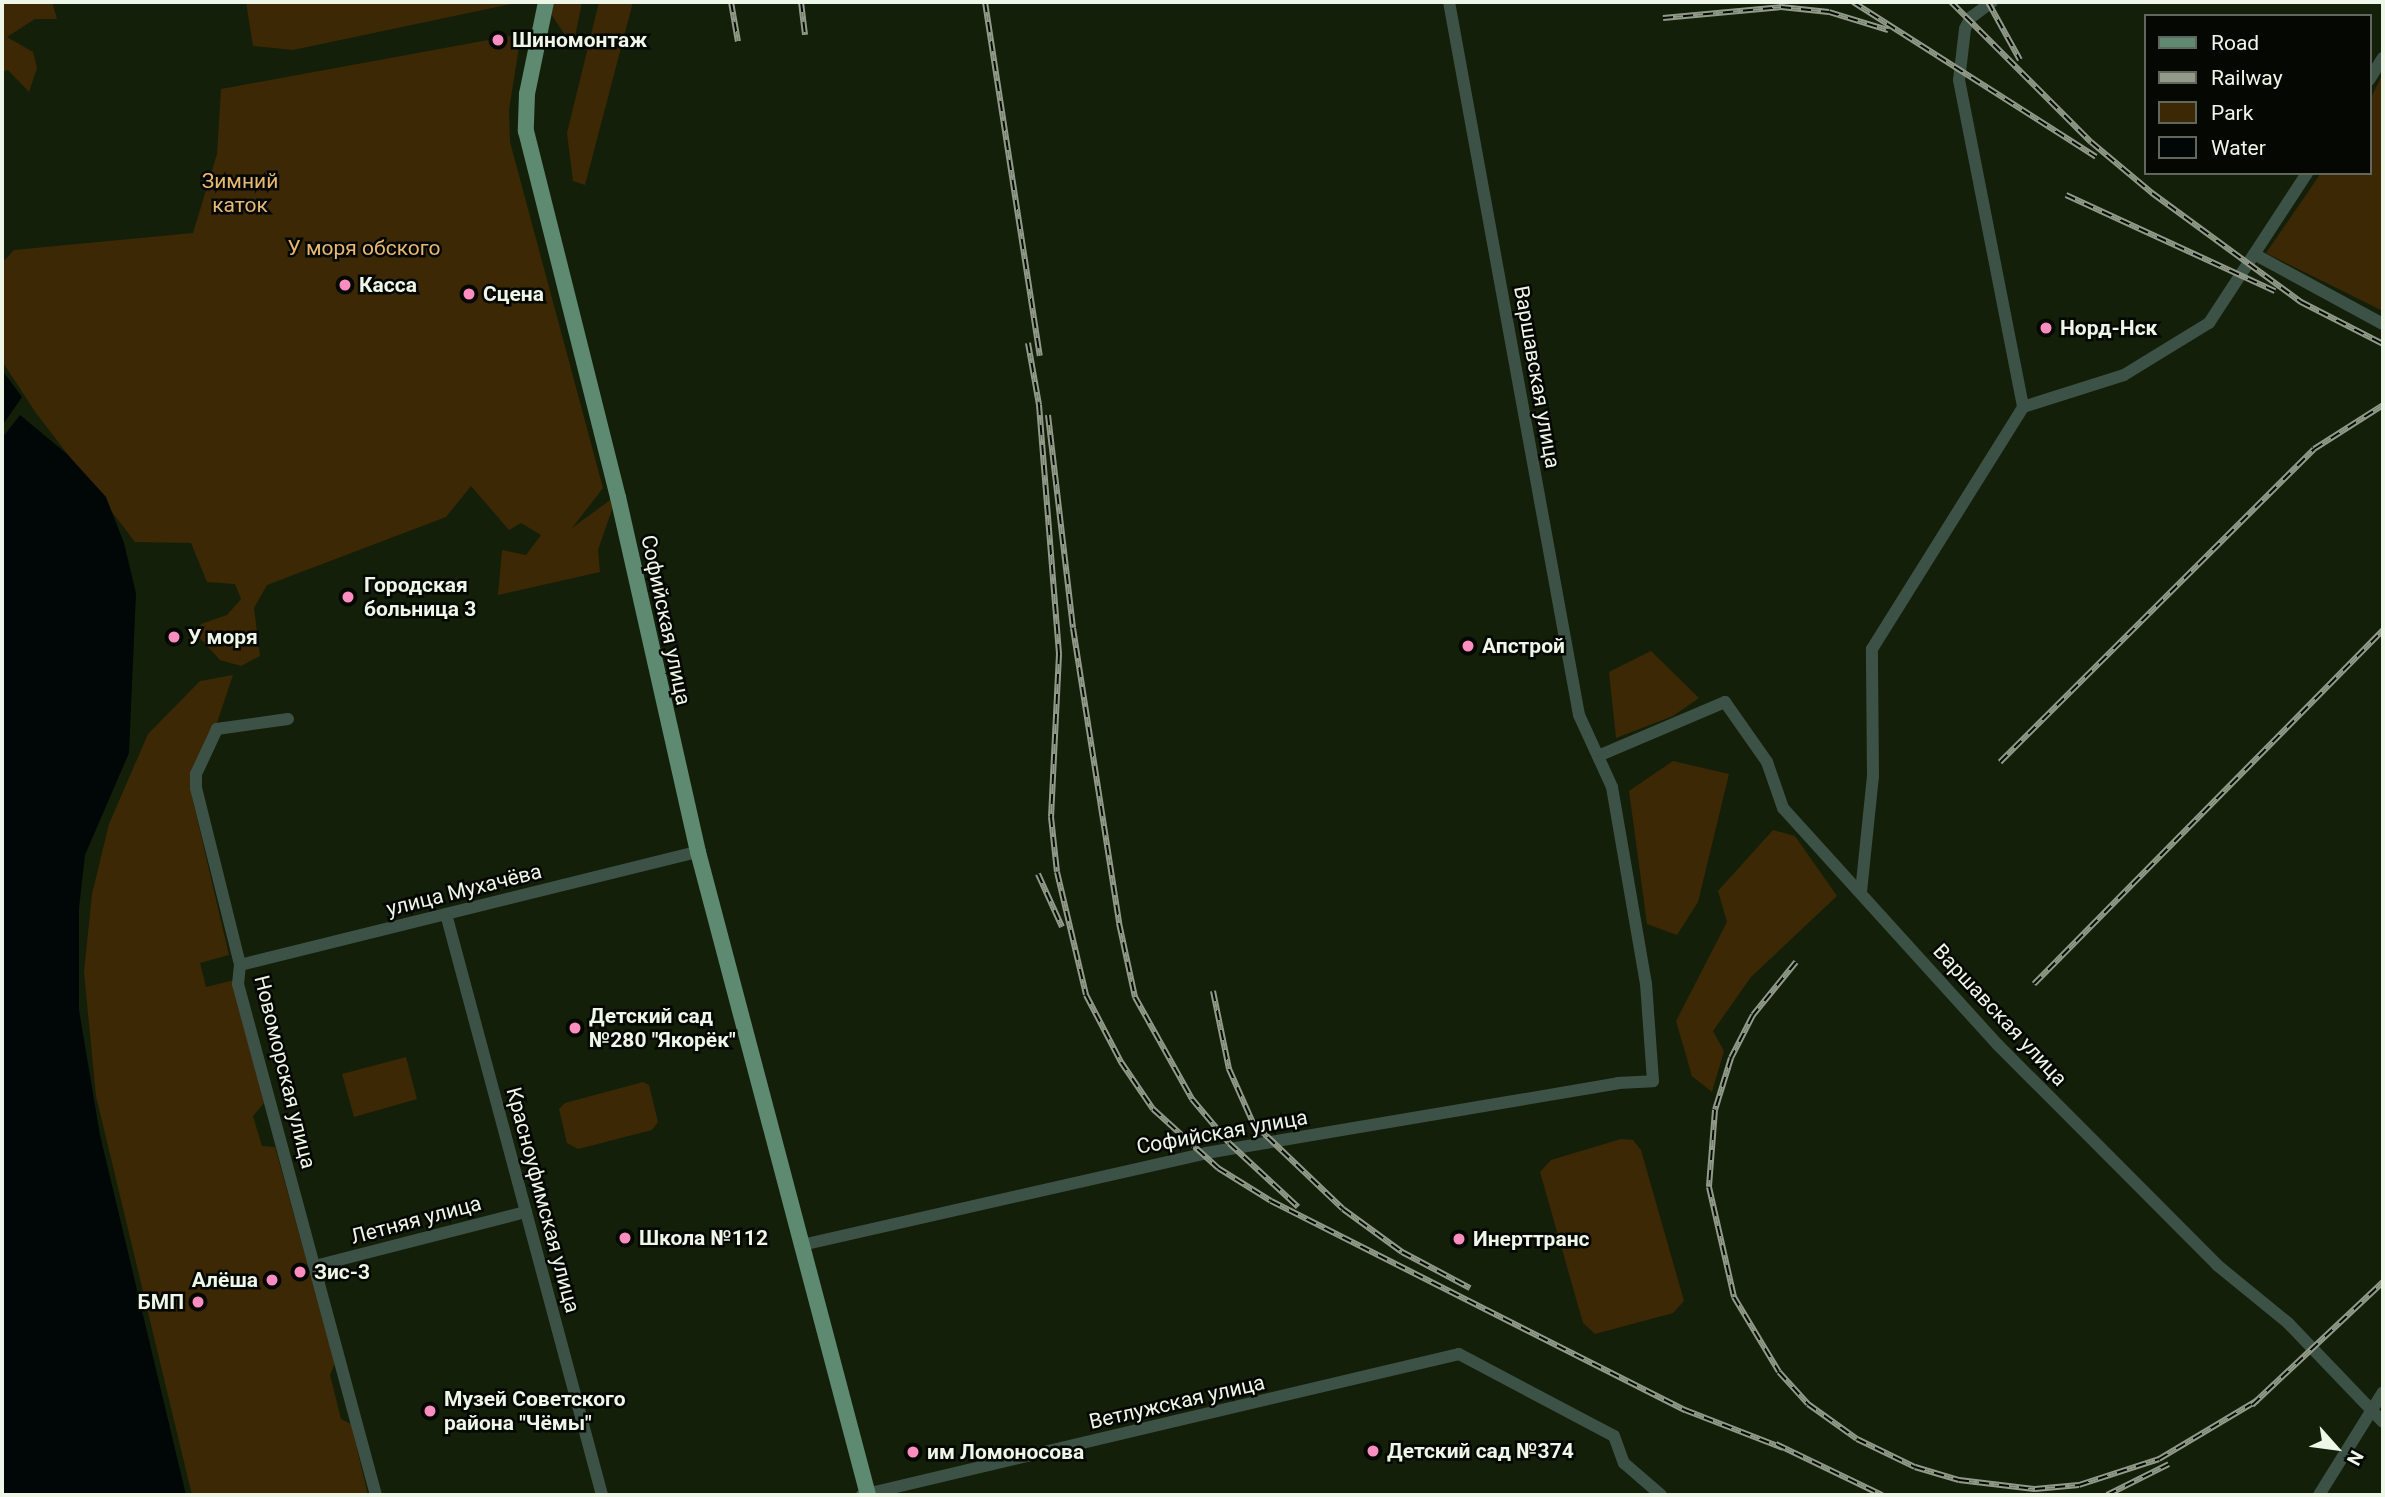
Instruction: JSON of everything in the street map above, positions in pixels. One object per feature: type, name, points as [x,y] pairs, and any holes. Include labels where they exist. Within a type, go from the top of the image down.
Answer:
[{"type":"main road","name":"Софийская улица","points":[[546,2],[527,94],[526,131],[618,497],[698,852],[865,1495]]},
{"type":"street","name":"Варшавская улица","points":[[1449,2],[1579,715],[1612,787],[1646,984],[1653,1081]]},
{"type":"street","points":[[1992,2],[1971,17],[1965,29],[1959,80],[2023,407]]},
{"type":"street","points":[[2371,77],[2383,58]]},
{"type":"street","points":[[1861,892],[1873,776],[1872,649],[2023,407],[2124,375],[2209,323],[2306,175]]},
{"type":"street","points":[[2254,254],[2383,324]]},
{"type":"street","name":"Варшавская улица","points":[[1598,756],[1725,702],[1767,762],[1783,808],[2027,1075],[2217,1265],[2288,1323],[2383,1422]]},
{"type":"street","name":"Новоморская улица","points":[[288,719],[217,729],[196,774],[203,822],[240,965],[238,984],[376,1495]]},
{"type":"street","name":"улица Мухачёва","points":[[240,965],[698,852]]},
{"type":"street","name":"Красноуфимская улица","points":[[446,914],[603,1495]]},
{"type":"street","name":"Софийская улица","points":[[802,1245],[1206,1153],[1618,1083],[1653,1081]]},
{"type":"street","name":"Летняя улица","points":[[315,1266],[526,1212]]},
{"type":"street","name":"Ветлужская улица","points":[[865,1495],[1460,1354],[1614,1436],[1624,1463],[1661,1495]]},
{"type":"street","points":[[2319,1495],[2383,1392]]},
{"type":"green space","points":[[2,2],[52,2],[57,19],[35,19],[7,37],[33,52],[37,68],[29,92],[8,70],[2,72]]},
{"type":"green space","points":[[246,2],[521,2],[293,50],[253,46]]},
{"type":"green space","points":[[554,2],[582,2],[573,47],[551,14]]},
{"type":"green space","points":[[599,2],[633,2],[585,185],[573,181],[567,133]]},
{"type":"green space","name":"У моря обского","points":[[521,34],[509,110],[510,142],[603,488],[572,528],[617,495],[598,550],[600,572],[498,595],[502,550],[526,555],[541,535],[521,523],[509,530],[471,486],[446,517],[267,585],[254,608],[260,656],[241,666],[220,660],[197,635],[201,624],[227,615],[241,599],[235,584],[207,582],[191,543],[135,542],[36,413],[2,361],[2,263],[14,250],[193,233],[217,154],[221,89]]},
{"type":"green space","points":[[2383,73],[2383,311],[2266,253],[2320,175],[2371,175],[2371,98]]},
{"type":"green space","points":[[1651,651],[1699,698],[1673,716],[1616,738],[1609,672]]},
{"type":"green space","points":[[233,675],[192,797],[229,955],[200,963],[206,987],[235,980],[264,1103],[253,1116],[262,1146],[275,1147],[335,1363],[330,1375],[341,1419],[351,1424],[368,1495],[192,1495],[96,1096],[84,972],[92,894],[109,824],[148,734],[200,681]]},
{"type":"green space","points":[[1673,761],[1729,774],[1698,902],[1677,935],[1647,924],[1629,791]]},
{"type":"green space","points":[[1773,830],[1795,836],[1837,896],[1751,977],[1713,1031],[1724,1051],[1712,1092],[1692,1076],[1676,1021],[1727,922],[1718,891]]},
{"type":"green space","points":[[406,1057],[417,1099],[354,1117],[342,1074]]},
{"type":"green space","points":[[643,1082],[649,1085],[658,1122],[652,1130],[578,1149],[567,1143],[559,1109],[565,1103]]},
{"type":"green space","points":[[1621,1139],[1633,1140],[1641,1150],[1684,1301],[1673,1313],[1595,1334],[1583,1323],[1540,1172],[1551,1160]]},
{"type":"water","points":[[2,370],[22,397],[2,426]]},
{"type":"water","points":[[20,415],[67,454],[106,497],[124,543],[136,593],[129,753],[85,855],[79,908],[79,1010],[100,1135],[186,1495],[2,1495],[2,438]]},
{"type":"railway","points":[[731,2],[738,41]]},
{"type":"railway","points":[[801,2],[805,35]]},
{"type":"railway","points":[[985,2],[1040,356]]},
{"type":"railway","points":[[1853,2],[2096,157]]},
{"type":"railway","points":[[1951,2],[2091,142],[2152,193],[2301,302],[2383,344]]},
{"type":"railway","points":[[1988,2],[2020,60]]},
{"type":"railway","points":[[1663,18],[1781,7],[1829,12],[1888,30]]},
{"type":"railway","points":[[2066,195],[2275,291]]},
{"type":"railway","points":[[1028,343],[1039,405],[1059,654],[1051,817],[1057,872],[1086,995],[1121,1062],[1153,1109],[1218,1168],[1271,1201],[1685,1410],[1783,1448]]},
{"type":"railway","points":[[2000,762],[2314,449],[2383,405]]},
{"type":"railway","points":[[1048,415],[1073,628],[1119,923],[1135,997],[1192,1099],[1229,1143],[1298,1207]]},
{"type":"railway","points":[[2034,984],[2383,630]]},
{"type":"railway","points":[[1038,874],[1062,927]]},
{"type":"railway","points":[[1796,962],[1753,1015],[1731,1058],[1715,1110],[1709,1187],[1734,1297],[1779,1372],[1808,1404],[1857,1439],[1915,1467],[1959,1480],[2035,1489],[2079,1485],[2159,1459],[2258,1400]]},
{"type":"railway","points":[[1213,991],[1229,1069],[1253,1123],[1343,1209],[1402,1252],[1470,1288]]},
{"type":"railway","points":[[2252,1405],[2383,1282]]},
{"type":"railway","points":[[1776,1444],[1882,1495]]},
{"type":"railway","points":[[2107,1495],[2169,1464]]},
{"type":"place","name":"Шиномонтаж","points":[[498,40]]},
{"type":"place","name":"Касса","points":[[345,285]]},
{"type":"place","name":"Сцена","points":[[469,294]]},
{"type":"place","name":"Норд-Нск","points":[[2046,328]]},
{"type":"place","name":"Городская больница 3","points":[[348,597]]},
{"type":"place","name":"У моря","points":[[174,637]]},
{"type":"place","name":"Апстрой","points":[[1468,646]]},
{"type":"place","name":"Детский сад №280 \"Якорёк\"","points":[[575,1028]]},
{"type":"place","name":"Школа №112","points":[[625,1238]]},
{"type":"place","name":"Инерттранс","points":[[1459,1239]]},
{"type":"place","name":"Зис-3","points":[[300,1272]]},
{"type":"place","name":"Алёша","points":[[272,1280]]},
{"type":"place","name":"БМП","points":[[198,1302]]},
{"type":"place","name":"Музей Советского района \"Чёмы\"","points":[[430,1411]]},
{"type":"place","name":"Детский сад №374","points":[[1373,1451]]},
{"type":"place","name":"им Ломоносова","points":[[913,1452]]},
{"type":"park label","name":"Зимний каток","points":[[240,193]]}]
